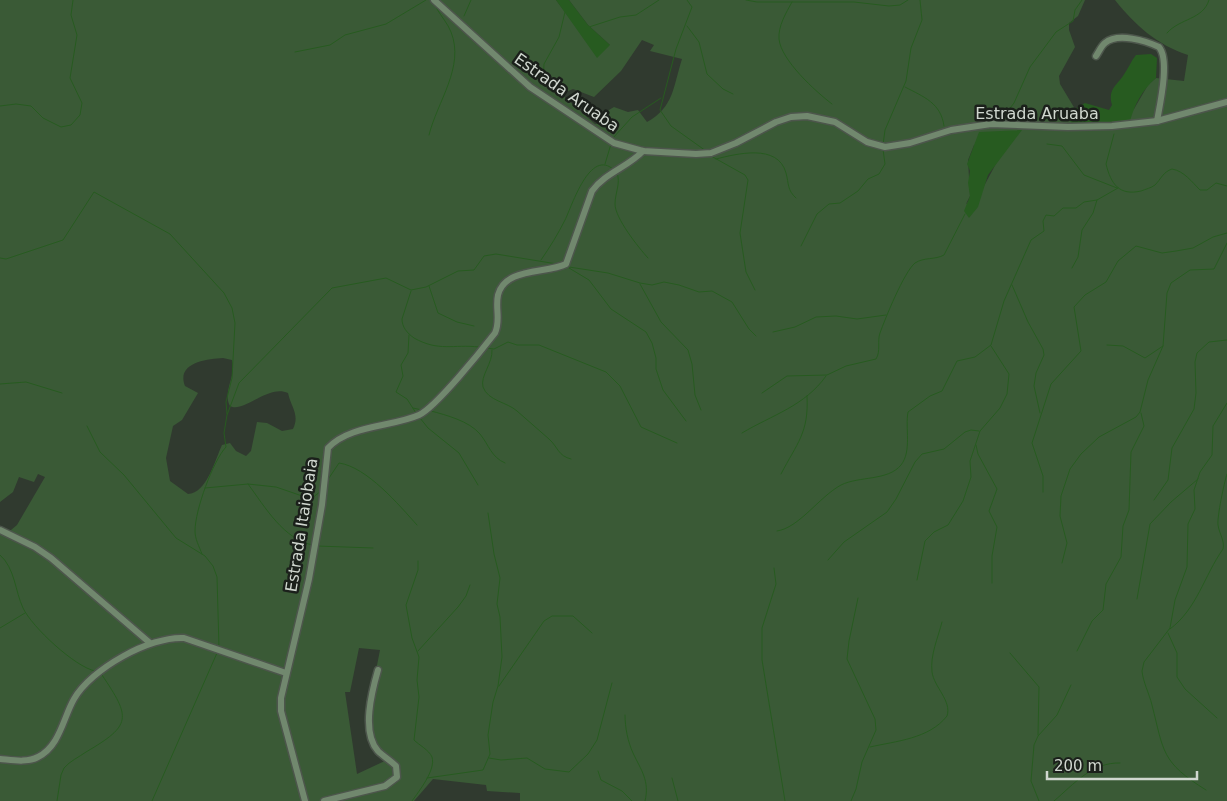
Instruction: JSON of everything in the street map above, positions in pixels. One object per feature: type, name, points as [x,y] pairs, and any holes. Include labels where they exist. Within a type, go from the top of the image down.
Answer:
[{"type":"street","name":"Estrada Aruaba","points":[[434,0],[530,87],[614,143],[643,151],[711,153],[736,143],[776,122],[791,117],[807,116],[834,122],[867,142],[886,147],[910,143],[951,130],[991,124],[1086,127],[1156,121],[1227,102]]},
{"type":"street","points":[[1096,56],[1105,43],[1112,39],[1131,39],[1159,47],[1164,57],[1161,103],[1156,121]]},
{"type":"street","name":"Estrada Itaiobaia","points":[[305,801],[281,711],[286,673],[294,651],[309,579],[322,505],[328,448],[339,439],[417,416],[433,404],[495,334],[499,322],[498,298],[504,285],[518,276],[566,264],[592,191],[601,181],[631,162],[643,151]]},
{"type":"street","points":[[0,530],[35,547],[50,558],[150,643]]},
{"type":"street","points":[[0,759],[27,760],[38,757],[48,750],[56,739],[75,697],[85,684],[97,673],[150,643],[171,637],[184,638],[286,673]]},
{"type":"street","points":[[324,801],[385,786],[397,777],[396,766],[378,751],[370,732],[370,697],[378,670]]},
{"type":"shaded area","points":[[0,0],[556,0],[590,45],[610,45],[588,25],[569,0],[1085,0],[1078,16],[1069,23],[1069,30],[1075,47],[1059,76],[1060,84],[1075,109],[1072,113],[1134,109],[1148,85],[1156,78],[1184,81],[1188,55],[1166,46],[1147,33],[1130,18],[1115,0],[1227,0],[1227,801],[520,801],[520,793],[487,791],[486,785],[433,779],[414,801],[0,801],[0,532],[11,530],[17,525],[45,477],[38,474],[34,482],[19,477],[13,492],[0,502]],"holes":[[[642,40],[654,45],[650,51],[682,59],[668,103],[663,110],[647,122],[638,110],[628,112],[614,107],[609,110],[602,123],[595,124],[561,94],[573,89],[594,97],[621,71]],[[1021,130],[998,160],[984,186],[966,204],[970,196],[968,160],[974,145]],[[216,359],[232,360],[233,372],[228,389],[230,406],[242,406],[272,392],[288,393],[296,419],[295,424],[293,429],[282,431],[267,423],[257,422],[251,451],[246,456],[236,451],[230,443],[222,445],[210,475],[200,488],[188,494],[170,481],[166,458],[173,426],[182,420],[198,393],[185,386],[183,378],[185,372],[189,367],[201,361]],[[359,648],[380,650],[366,721],[374,746],[389,759],[357,774],[345,692],[350,692]]]},
{"type":"shaded area","points":[[556,0],[569,0],[588,25],[610,45],[597,58]]},
{"type":"shaded area","points":[[1151,54],[1157,58],[1156,78],[1140,98],[1130,121],[1122,125],[1073,125],[1070,121],[1075,109],[1085,103],[1109,110],[1112,105],[1111,96],[1113,89],[1134,57],[1136,55]]},
{"type":"shaded area","points":[[1022,130],[988,175],[978,207],[969,218],[964,211],[970,196],[968,183],[970,171],[967,164],[979,132]]},
{"type":"waterway","points":[[0,106],[16,104],[31,106],[43,118],[61,127],[71,125],[80,115],[82,103],[70,78],[77,35],[71,15],[73,0]]},
{"type":"waterway","points":[[295,52],[330,45],[345,35],[386,24],[426,0]]},
{"type":"waterway","points":[[464,16],[471,0]]},
{"type":"waterway","points":[[589,27],[620,17],[636,15],[659,0]]},
{"type":"waterway","points":[[687,0],[692,7],[676,49],[660,110],[671,126],[706,151]]},
{"type":"waterway","points":[[746,0],[757,2],[854,2],[889,6],[900,5],[908,0]]},
{"type":"waterway","points":[[883,145],[885,130],[906,81],[911,48],[922,20],[920,0]]},
{"type":"waterway","points":[[1000,121],[1014,103],[1030,67],[1056,32],[1073,21],[1075,10],[1082,0]]},
{"type":"waterway","points":[[1167,33],[1178,24],[1197,15],[1206,7],[1209,0]]},
{"type":"waterway","points":[[792,2],[780,29],[779,39],[781,47],[800,74],[832,104]]},
{"type":"waterway","points":[[429,135],[448,84],[455,58],[451,32],[437,9],[437,5]]},
{"type":"waterway","points":[[543,85],[544,64],[559,37],[565,12]]},
{"type":"waterway","points":[[687,26],[699,42],[707,74],[723,89],[733,94]]},
{"type":"waterway","points":[[905,87],[935,106],[944,126]]},
{"type":"waterway","points":[[613,138],[632,117],[661,98]]},
{"type":"waterway","points":[[1114,134],[1106,164],[1113,183],[1122,190],[1133,192],[1150,188],[1166,172],[1172,169],[1184,174],[1200,190],[1207,190],[1216,183],[1227,186]]},
{"type":"waterway","points":[[605,164],[611,144]]},
{"type":"waterway","points":[[1047,144],[1062,146],[1084,175],[1117,188]]},
{"type":"waterway","points":[[801,246],[817,214],[829,204],[840,203],[858,191],[868,179],[879,174],[885,164],[883,149]]},
{"type":"waterway","points":[[716,159],[745,153],[766,154],[774,157],[782,164],[790,189],[796,198]]},
{"type":"waterway","points":[[711,156],[745,175],[748,180],[740,233],[746,272],[755,290]]},
{"type":"waterway","points":[[541,260],[560,230],[577,192],[590,172],[597,166],[605,165],[614,170]]},
{"type":"waterway","points":[[617,173],[616,210],[628,232],[648,258]]},
{"type":"waterway","points":[[777,531],[793,524],[841,485],[889,474],[901,465],[907,446],[908,412],[930,396],[942,391],[957,361],[975,357],[991,345],[1004,301],[1031,240],[1044,231],[1043,221],[1046,215],[1054,216],[1063,208],[1076,208],[1084,202],[1097,200],[1118,188]]},
{"type":"waterway","points":[[0,258],[6,259],[63,240],[94,192],[170,234],[224,293],[232,308],[235,323],[232,378],[226,402],[227,414]]},
{"type":"waterway","points":[[1072,268],[1078,257],[1082,230],[1093,213],[1097,200]]},
{"type":"waterway","points":[[762,393],[787,376],[827,375],[846,366],[876,359],[880,333],[895,296],[906,276],[915,263],[944,255],[965,214]]},
{"type":"waterway","points":[[1043,492],[1043,476],[1032,443],[1051,384],[1081,351],[1074,307],[1085,295],[1106,282],[1118,261],[1136,246],[1162,253],[1193,248],[1213,237],[1227,233]]},
{"type":"waterway","points":[[1062,563],[1067,543],[1060,516],[1061,496],[1070,469],[1081,454],[1099,437],[1136,417],[1140,412],[1148,380],[1163,346],[1167,293],[1171,283],[1190,270],[1214,269],[1227,243]]},
{"type":"waterway","points":[[202,554],[195,534],[198,511],[210,474],[226,447],[224,433],[227,415],[239,383],[332,288],[386,278],[411,290],[426,287],[458,271],[474,270],[484,256],[496,254],[557,264]]},
{"type":"waterway","points":[[569,267],[608,273],[640,283],[652,285],[664,282],[699,292],[712,291],[732,302],[749,329],[756,336]]},
{"type":"waterway","points":[[569,268],[589,280],[611,309],[646,332],[652,343],[656,358],[656,369],[663,390],[686,421]]},
{"type":"waterway","points":[[640,284],[661,322],[688,350],[692,364],[695,395],[701,410]]},
{"type":"waterway","points":[[1012,285],[1028,322],[1043,349],[1044,355],[1036,373],[1034,386],[1040,413]]},
{"type":"waterway","points":[[429,286],[438,313],[457,322],[474,326]]},
{"type":"waterway","points":[[411,291],[402,319],[404,327],[411,336],[431,345],[479,347]]},
{"type":"waterway","points":[[773,332],[795,327],[816,317],[836,316],[857,319],[886,315]]},
{"type":"waterway","points":[[409,335],[408,353],[401,365],[403,376],[396,392],[407,399],[416,413]]},
{"type":"waterway","points":[[1154,500],[1168,480],[1172,448],[1194,409],[1196,393],[1195,362],[1197,353],[1209,342],[1227,340]]},
{"type":"waterway","points":[[486,348],[494,349],[508,342],[517,345],[539,345],[606,372],[620,386],[641,427],[677,443]]},
{"type":"waterway","points":[[1107,345],[1123,346],[1145,358],[1163,346]]},
{"type":"waterway","points":[[917,580],[925,541],[934,532],[948,525],[963,501],[971,477],[970,461],[980,431],[1000,408],[1007,394],[1009,374],[991,346]]},
{"type":"waterway","points":[[492,350],[491,360],[483,383],[485,392],[517,411],[549,439],[561,453],[571,459]]},
{"type":"waterway","points":[[742,433],[798,402],[818,386],[826,376]]},
{"type":"waterway","points":[[0,384],[26,382],[62,393]]},
{"type":"waterway","points":[[781,474],[804,429],[807,396]]},
{"type":"waterway","points":[[1206,790],[1180,772],[1167,755],[1162,745],[1142,671],[1144,662],[1170,628],[1175,600],[1187,567],[1188,524],[1195,509],[1194,490],[1200,472],[1212,455],[1213,426],[1227,403]]},
{"type":"waterway","points":[[413,408],[422,410]]},
{"type":"waterway","points":[[431,411],[470,425],[480,434],[496,457],[505,463]]},
{"type":"waterway","points":[[1077,651],[1092,621],[1103,610],[1106,584],[1121,557],[1123,526],[1129,510],[1131,452],[1144,426],[1141,413]]},
{"type":"waterway","points":[[420,418],[428,428],[459,453],[478,485]]},
{"type":"waterway","points":[[87,426],[100,452],[124,475],[176,538],[205,556],[213,566],[217,577],[219,647]]},
{"type":"waterway","points":[[828,560],[844,542],[887,512],[896,499],[915,462],[922,454],[944,449],[965,432],[971,430],[979,431]]},
{"type":"waterway","points":[[976,445],[978,454],[997,489],[989,511],[997,527],[992,556],[992,583]]},
{"type":"waterway","points":[[327,481],[339,463],[350,466],[382,488],[417,525]]},
{"type":"waterway","points":[[1170,629],[1194,602],[1223,549],[1218,521],[1227,474]]},
{"type":"waterway","points":[[1137,599],[1150,524],[1171,502],[1198,479]]},
{"type":"waterway","points":[[248,484],[268,512],[284,530],[293,537],[313,545]]},
{"type":"waterway","points":[[205,488],[248,484],[276,487],[311,499],[321,491]]},
{"type":"waterway","points":[[427,778],[483,770],[490,754],[488,735],[502,657],[500,617],[497,604],[500,578],[494,554],[488,513]]},
{"type":"waterway","points":[[317,546],[373,548]]},
{"type":"waterway","points":[[0,555],[9,566],[23,608],[35,625],[66,654],[95,671]]},
{"type":"waterway","points":[[412,801],[426,780],[433,762],[429,752],[414,740],[419,697],[417,680],[419,657],[412,638],[406,605],[418,570],[418,561]]},
{"type":"waterway","points":[[774,568],[776,584],[762,628],[762,660],[785,801]]},
{"type":"waterway","points":[[418,651],[458,607],[466,596],[470,585]]},
{"type":"waterway","points":[[851,801],[856,789],[862,762],[876,730],[875,719],[847,659],[858,598]]},
{"type":"waterway","points":[[0,628],[25,613]]},
{"type":"waterway","points":[[499,686],[544,621],[552,616],[573,616],[592,633]]},
{"type":"waterway","points":[[870,747],[901,741],[922,734],[940,724],[947,716],[948,710],[945,699],[933,678],[932,672],[933,653],[942,622]]},
{"type":"waterway","points":[[1168,633],[1177,653],[1177,677],[1185,689],[1217,718]]},
{"type":"waterway","points":[[152,801],[217,653]]},
{"type":"waterway","points":[[1010,653],[1039,687],[1038,735]]},
{"type":"waterway","points":[[57,801],[64,768],[112,735],[119,727],[122,719],[122,711],[118,701],[102,675]]},
{"type":"waterway","points":[[489,758],[501,760],[527,758],[545,769],[569,772],[588,754],[597,740],[612,683]]},
{"type":"waterway","points":[[1039,801],[1031,781],[1034,745],[1038,736],[1057,715],[1071,685]]},
{"type":"waterway","points":[[625,715],[626,730],[630,744],[646,782],[645,801]]},
{"type":"waterway","points":[[1054,801],[1076,781],[1092,770],[1101,766],[1120,763]]},
{"type":"waterway","points":[[598,771],[601,780],[622,791],[632,801]]},
{"type":"waterway","points":[[672,778],[678,801]]}]
